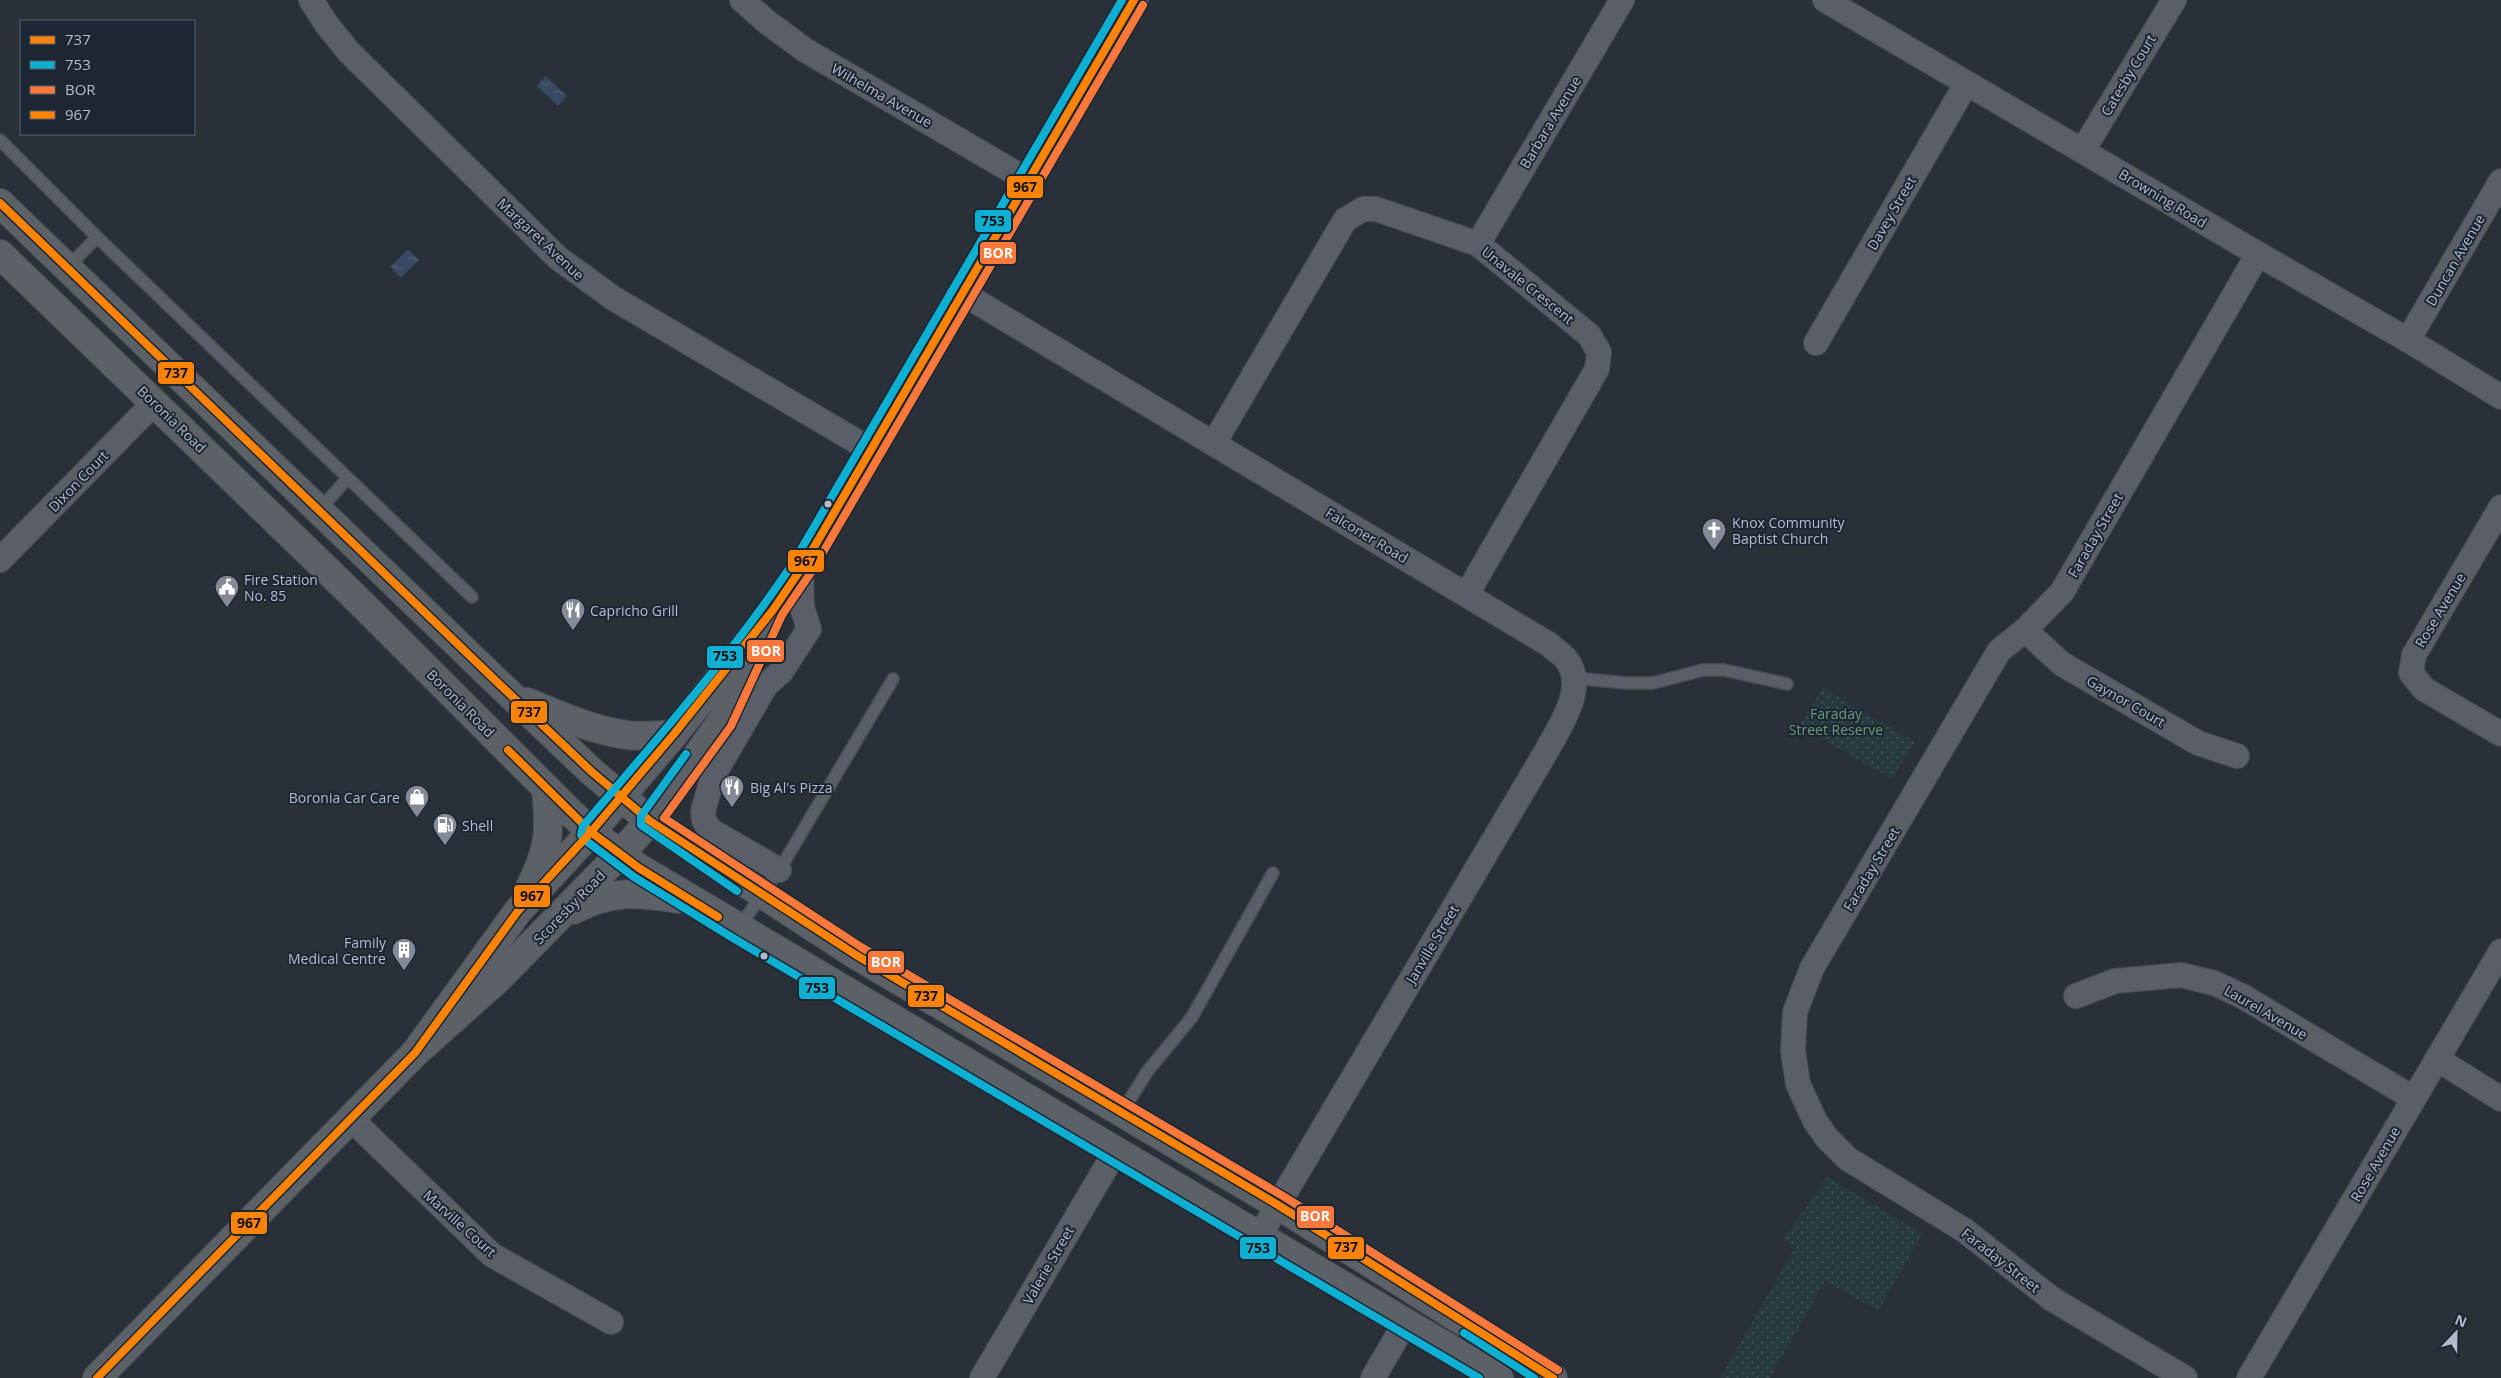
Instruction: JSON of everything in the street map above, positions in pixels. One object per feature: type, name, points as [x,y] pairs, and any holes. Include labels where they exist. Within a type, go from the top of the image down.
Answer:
[{"type":"main road","name":"Scoresby Road","points":[[415,1053],[518,910],[591,832],[674,734],[773,610],[801,568],[871,450],[1134,0]]},
{"type":"main road","points":[[0,203],[320,509],[512,696],[650,821],[856,955],[1278,1205],[1553,1378]]},
{"type":"main road","name":"Boronia Road","points":[[0,254],[358,600],[591,832],[620,854],[639,868],[738,929],[1499,1378]]},
{"type":"main road","name":"Scoresby Road","points":[[97,1378],[415,1053],[500,977],[560,917],[650,821],[722,721],[773,610]]},
{"type":"main road","points":[[512,696],[569,720],[598,729],[629,735],[674,734]]},
{"type":"main road","points":[[518,910],[538,871],[547,847],[548,815],[546,788]]},
{"type":"main road","points":[[560,917],[593,900],[622,893],[642,893],[693,901]]},
{"type":"street","name":"Margaret Avenue","points":[[311,0],[327,25],[360,64],[558,258],[579,276],[871,450]]},
{"type":"street","name":"Wilhelma Avenue","points":[[742,0],[767,22],[805,50],[1029,180]]},
{"type":"street","name":"Barbara Avenue","points":[[1478,244],[1622,0]]},
{"type":"street","name":"Browning Road","points":[[1825,0],[1966,84],[2083,150],[2408,340],[2501,397]]},
{"type":"street","name":"Catesby Court","points":[[2083,150],[2174,0]]},
{"type":"street","name":"Davey Street","points":[[1816,343],[1966,84]]},
{"type":"street","name":"Duncan Avenue","points":[[2408,340],[2501,181]]},
{"type":"street","name":"Unavale Crescent","points":[[1214,443],[1345,220],[1363,208],[1376,209],[1478,244],[1589,335],[1599,352],[1596,369],[1467,594]]},
{"type":"street","name":"Faraday Street","points":[[2185,1378],[2052,1299],[1964,1230],[1848,1159],[1815,1121],[1798,1084],[1793,1051],[1795,1012],[1812,968],[1999,651],[2025,630],[2062,592],[2258,254]]},
{"type":"street","name":"Falconer Road","points":[[962,293],[1467,594],[1550,646],[1567,660],[1574,678]]},
{"type":"street","name":"Dixon Court","points":[[0,560],[155,402]]},
{"type":"street","name":"Rose Avenue","points":[[2501,507],[2414,655],[2411,673],[2424,688],[2501,734]]},
{"type":"street","points":[[779,870],[710,830],[704,820],[703,811],[707,790],[720,761],[766,685],[781,672],[809,630],[802,607],[801,568]]},
{"type":"street","name":"Gaynor Court","points":[[2025,630],[2062,664],[2198,743],[2237,756]]},
{"type":"street","name":"Janville Street","points":[[1259,1237],[1546,750],[1572,700],[1574,678]]},
{"type":"street","name":"Rose Avenue","points":[[2249,1378],[2501,951]]},
{"type":"street","name":"Laurel Avenue","points":[[2076,996],[2115,981],[2182,975],[2214,983],[2242,996],[2413,1098]]},
{"type":"street","points":[[2437,1059],[2501,1099]]},
{"type":"street","name":"Marville Court","points":[[350,1118],[492,1255],[611,1322]]},
{"type":"street","name":"Valerie Street","points":[[982,1378],[1115,1152]]},
{"type":"street","points":[[1373,1378],[1405,1323]]},
{"type":"lane","points":[[0,140],[97,237],[472,597]]},
{"type":"lane","points":[[66,268],[97,237]]},
{"type":"lane","points":[[320,509],[348,478]]},
{"type":"lane","points":[[1574,678],[1626,683],[1653,683],[1703,670],[1724,670],[1787,684]]},
{"type":"lane","points":[[738,929],[779,870],[893,679]]},
{"type":"lane","points":[[1122,1112],[1147,1072],[1192,1017],[1273,874]]},
{"type":"green space","name":"Faraday Street Reserve","points":[[1823,688],[1915,742],[1892,779],[1799,726]]},
{"type":"green space","points":[[1827,1177],[1923,1234],[1878,1311],[1825,1281],[1770,1378],[1720,1378],[1795,1247],[1783,1239]]},
{"type":"water","points":[[546,76],[567,96],[558,106],[537,86]]},
{"type":"water","points":[[408,249],[419,260],[401,278],[390,267]]},
{"type":"transit line","name":"753","points":[[1122,0],[793,563],[719,664],[583,826],[581,835],[634,877],[733,938],[1479,1378]]},
{"type":"transit line","name":"967","points":[[97,1378],[415,1053],[518,911],[591,832],[674,734],[773,610],[803,566],[1134,0]]},
{"type":"transit line","name":"BOR","points":[[1143,5],[812,571],[782,615],[731,726],[664,818],[861,947],[1283,1196],[1558,1370]]},
{"type":"transit line","name":"737","points":[[0,203],[496,681],[592,772],[650,821],[856,955],[1278,1205],[1553,1378]]},
{"type":"transit line","name":"737","points":[[508,750],[591,832],[639,868],[718,917]]},
{"type":"transit line","name":"753","points":[[686,754],[641,816],[641,825],[737,891]]},
{"type":"transit line","name":"753","points":[[1464,1333],[1534,1378]]},
{"type":"place","name":"Knox Community Baptist Church","points":[[1714,551]]},
{"type":"place","name":"Fire Station No. 85","points":[[227,608]]},
{"type":"place","name":"Capricho Grill","points":[[573,631]]},
{"type":"place","name":"Big Al's Pizza","points":[[732,808]]},
{"type":"place","name":"Boronia Car Care","points":[[417,818]]},
{"type":"place","name":"Shell","points":[[445,846]]},
{"type":"place","name":"Family Medical Centre","points":[[404,971]]}]
